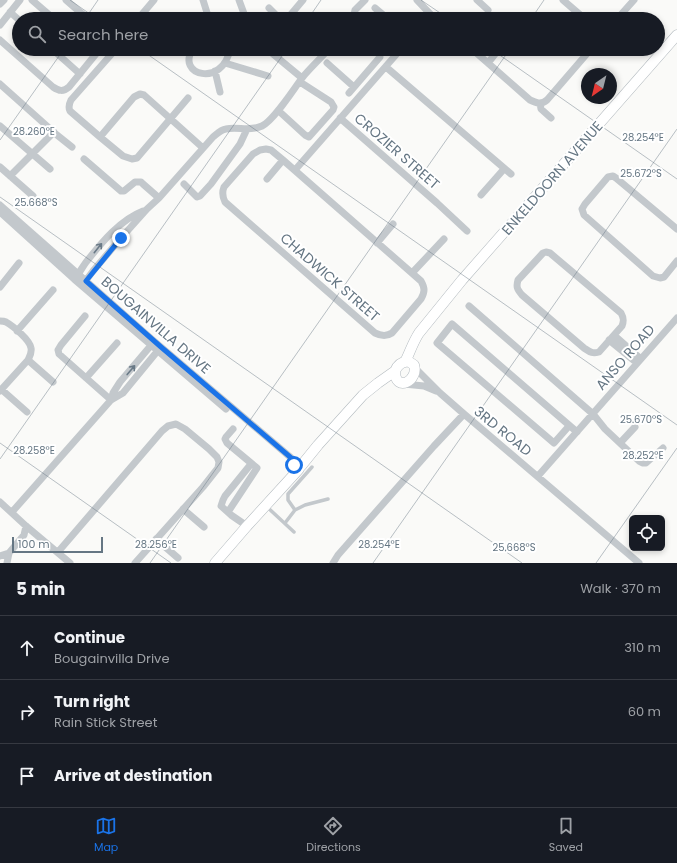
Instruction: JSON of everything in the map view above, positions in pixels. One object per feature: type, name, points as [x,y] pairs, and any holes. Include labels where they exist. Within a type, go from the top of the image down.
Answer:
[{"type":"street","points":[[0,25],[20,0]]},
{"type":"street","points":[[32,0],[46,12]]},
{"type":"street","points":[[66,0],[80,12]]},
{"type":"street","points":[[203,0],[207,12]]},
{"type":"street","points":[[239,0],[243,12]]},
{"type":"street","points":[[293,12],[303,0]]},
{"type":"street","points":[[355,12],[365,0]]},
{"type":"street","points":[[416,0],[428,12]]},
{"type":"street","points":[[477,0],[488,10]]},
{"type":"street","points":[[564,0],[577,12]]},
{"type":"street","points":[[623,12],[634,0]]},
{"type":"street","points":[[143,12],[149,2]]},
{"type":"street","points":[[269,8],[273,12]]},
{"type":"street","points":[[375,8],[380,12]]},
{"type":"street","name":"ENKELDOORN AVENUE","points":[[665,49],[677,35]]},
{"type":"street","points":[[0,40],[12,51]]},
{"type":"street","points":[[18,56],[56,90],[62,91],[65,90],[80,74],[95,56]]},
{"type":"street","points":[[60,56],[80,74]]},
{"type":"street","points":[[110,56],[71,100],[68,108],[123,156],[129,159],[135,159],[141,154],[188,98]]},
{"type":"street","points":[[190,56],[190,65],[196,71],[207,74],[219,69],[228,56]]},
{"type":"street","points":[[275,56],[301,80],[331,102],[334,107],[309,137],[305,136],[281,113]]},
{"type":"street","points":[[84,283],[147,209],[159,198],[213,138],[227,128],[247,129],[261,127],[264,125],[323,56]]},
{"type":"street","points":[[326,63],[351,90],[380,56]]},
{"type":"street","points":[[294,170],[395,56]]},
{"type":"street","points":[[480,56],[535,103],[542,103],[547,100],[585,56]]},
{"type":"street","points":[[488,63],[494,56]]},
{"type":"street","name":"ENKELDOORN AVENUE","points":[[400,382],[411,379],[415,372],[411,365],[410,352],[415,339],[438,309],[659,56]]},
{"type":"street","points":[[225,62],[268,76]]},
{"type":"street","points":[[386,67],[510,174]]},
{"type":"street","points":[[215,71],[220,92]]},
{"type":"street","points":[[0,84],[72,147]]},
{"type":"street","points":[[100,137],[134,97],[140,94],[144,95],[203,148]]},
{"type":"street","points":[[542,103],[541,109],[551,118]]},
{"type":"street","name":"CROZIER STREET","points":[[340,118],[467,231]]},
{"type":"street","points":[[0,126],[50,169]]},
{"type":"street","points":[[184,184],[198,197],[200,196],[211,184],[240,144],[247,129]]},
{"type":"street","points":[[10,176],[54,132]]},
{"type":"street","name":"CHADWICK STREET","points":[[266,149],[271,150],[283,160],[421,281],[425,287],[421,299],[392,333],[384,336],[375,333],[224,202],[222,197],[224,186],[253,154],[260,150],[266,149]]},
{"type":"street","points":[[84,159],[121,191],[124,191],[135,182],[141,182],[159,198]]},
{"type":"street","points":[[267,180],[283,160]]},
{"type":"street","points":[[0,167],[33,196]]},
{"type":"street","points":[[481,195],[504,169]]},
{"type":"street","points":[[676,265],[664,277],[660,278],[654,276],[584,215],[582,210],[585,204],[608,177],[613,176],[677,229]]},
{"type":"street","name":"BOUGAINVILLA DRIVE","points":[[0,204],[76,276]]},
{"type":"street","points":[[76,276],[104,240],[113,231],[124,222],[147,209]]},
{"type":"street","name":"BOUGAINVILLA DRIVE","points":[[0,212],[76,276],[159,350],[299,466]]},
{"type":"street","points":[[377,243],[393,224]]},
{"type":"street","points":[[412,273],[444,239]]},
{"type":"street","points":[[543,253],[550,253],[621,313],[624,321],[622,326],[612,338],[599,352],[591,353],[522,295],[517,289],[516,285],[518,280],[543,253]]},
{"type":"street","points":[[0,287],[19,264]]},
{"type":"street","points":[[17,330],[53,290]]},
{"type":"street","points":[[469,306],[593,414],[605,429],[643,463],[646,463],[663,448]]},
{"type":"street","points":[[85,316],[61,345],[58,350],[59,354],[111,400]]},
{"type":"street","name":"ANSO ROAD","points":[[538,476],[677,318]]},
{"type":"street","points":[[0,320],[7,322],[17,330],[32,348],[31,355],[28,360],[1,390],[28,412]]},
{"type":"street","points":[[569,426],[554,443],[437,343],[452,324],[576,432]]},
{"type":"street","points":[[612,338],[639,361]]},
{"type":"street","points":[[86,378],[117,343]]},
{"type":"street","points":[[111,400],[113,393],[120,382],[152,344]]},
{"type":"street","points":[[12,512],[111,400],[123,393],[159,350]]},
{"type":"street","points":[[28,360],[53,382]]},
{"type":"street","points":[[411,365],[464,414]]},
{"type":"street","name":"ENKELDOORN AVENUE","points":[[214,563],[363,395],[395,371],[397,366],[411,365]]},
{"type":"street","points":[[395,371],[395,376],[400,382]]},
{"type":"street","points":[[378,383],[400,382],[424,386],[440,393]]},
{"type":"street","name":"3RD ROAD","points":[[333,563],[338,555],[464,414],[639,563]]},
{"type":"street","points":[[58,552],[162,431],[168,426],[176,424],[186,429],[217,457],[219,462],[218,468],[216,473],[135,563]]},
{"type":"street","points":[[620,443],[635,427]]},
{"type":"street","points":[[228,512],[257,468],[227,443],[225,439],[226,436],[233,429]]},
{"type":"street","points":[[247,526],[221,506],[223,500],[252,464]]},
{"type":"street","points":[[2,504],[70,563]]},
{"type":"street","points":[[183,509],[204,527]]},
{"type":"street","points":[[4,563],[0,557],[9,553],[22,538],[26,526]]},
{"type":"street","points":[[22,538],[35,533]]},
{"type":"street","points":[[156,539],[178,558]]},
{"type":"street","points":[[7,563],[9,553]]},
{"type":"lane","points":[[295,510],[288,500],[288,494],[299,466]]},
{"type":"lane","points":[[284,523],[295,510],[305,505],[328,499]]},
{"type":"lane","points":[[265,505],[294,532]]},
{"type":"route","points":[[121,238],[86,281],[296,462],[294,465]]}]
